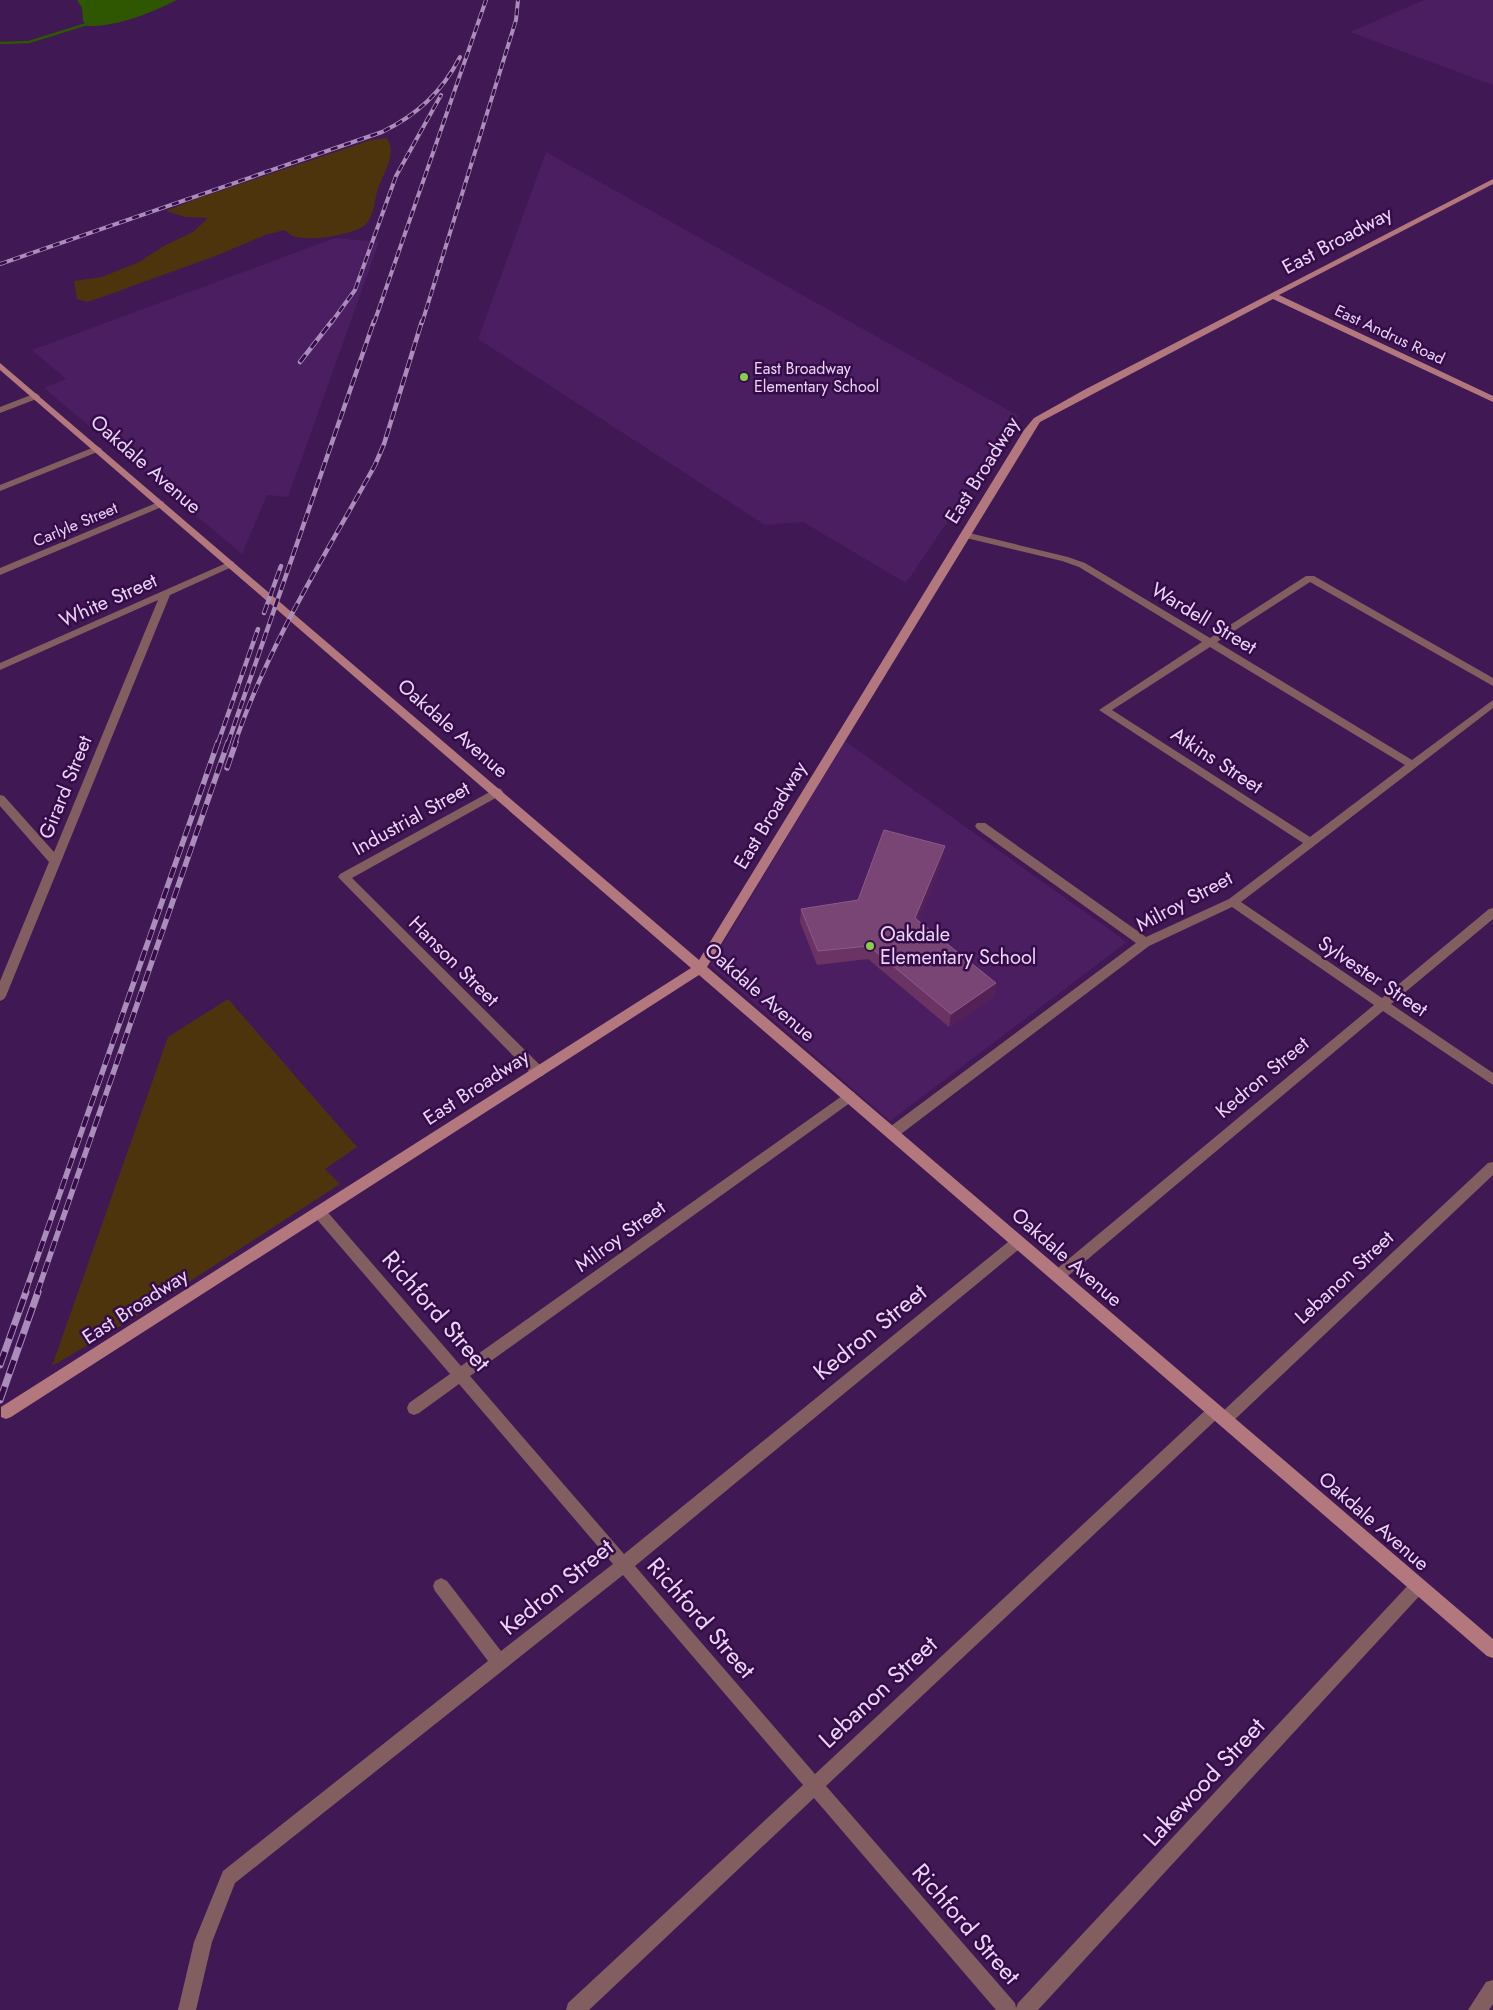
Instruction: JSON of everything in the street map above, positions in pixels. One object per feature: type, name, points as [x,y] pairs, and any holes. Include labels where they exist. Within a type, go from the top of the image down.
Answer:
[{"type":"street","name":"East Broadway","points":[[6,1412],[700,968],[1029,430],[1037,420],[1087,392],[1493,181]]},
{"type":"street","name":"East Andrus Road","points":[[1274,296],[1493,399]]},
{"type":"street","name":"Oakdale Avenue","points":[[0,366],[1493,1650]]},
{"type":"street","points":[[0,410],[36,396]]},
{"type":"street","points":[[0,488],[97,449]]},
{"type":"street","name":"Carlyle Street","points":[[0,572],[161,504]]},
{"type":"street","name":"Wardell Street","points":[[965,535],[1065,558],[1082,564],[1209,643],[1411,764]]},
{"type":"street","name":"White Street","points":[[0,667],[231,564]]},
{"type":"street","points":[[1209,643],[1310,578],[1493,683]]},
{"type":"street","name":"Girard Street","points":[[0,996],[166,593]]},
{"type":"street","name":"Atkins Street","points":[[1209,643],[1104,710],[1310,842]]},
{"type":"street","name":"Milroy Street","points":[[892,1132],[1146,943],[1233,902],[1493,703]]},
{"type":"street","name":"Industrial Street","points":[[344,877],[496,792]]},
{"type":"street","points":[[0,799],[55,861]]},
{"type":"street","points":[[981,826],[1146,943]]},
{"type":"street","name":"Hanson Street","points":[[344,877],[538,1072]]},
{"type":"street","name":"Sylvester Street","points":[[1233,902],[1493,1080]]},
{"type":"street","name":"Kedron Street","points":[[1058,1276],[1493,912]]},
{"type":"street","name":"Milroy Street","points":[[414,1408],[849,1096]]},
{"type":"street","name":"Lebanon Street","points":[[575,2010],[814,1787],[1493,1166]]},
{"type":"street","name":"Richford Street","points":[[319,1212],[622,1566],[1008,2010]]},
{"type":"street","name":"Kedron Street","points":[[187,2010],[207,1928],[215,1904],[229,1877],[622,1566],[1018,1242]]},
{"type":"street","points":[[441,1586],[500,1663]]},
{"type":"street","name":"Lakewood Street","points":[[1025,2010],[1418,1586]]},
{"type":"street","points":[[1477,2010],[1493,1989]]},
{"type":"shaded area","points":[[77,0],[177,0],[122,22],[87,26],[83,21],[82,8]]},
{"type":"shaded area","points":[[1424,0],[1493,0],[1493,85],[1350,32]]},
{"type":"shaded area","points":[[387,138],[391,152],[388,165],[379,185],[371,217],[360,228],[330,237],[318,238],[298,237],[290,235],[285,230],[265,235],[218,255],[105,296],[87,302],[77,299],[74,281],[102,277],[139,262],[164,246],[193,232],[208,218],[185,217],[166,211],[371,140]]},
{"type":"shaded area","name":"East Broadway Elementary School","points":[[546,152],[1019,416],[906,583],[803,522],[765,525],[478,339]]},
{"type":"shaded area","points":[[335,238],[379,242],[288,497],[267,495],[242,554],[44,388],[66,379],[32,350]]},
{"type":"shaded area","points":[[845,741],[1127,942],[890,1121],[710,965]]},
{"type":"shaded area","points":[[228,999],[357,1147],[325,1169],[340,1184],[124,1324],[52,1366],[168,1037]]},
{"type":"building","name":"Oakdale Elementary School","points":[[884,830],[945,846],[915,918],[996,983],[951,1014],[869,946],[818,951],[801,909],[858,900]]},
{"type":"waterway","points":[[0,43],[29,42],[90,23]]},
{"type":"railway","points":[[374,323],[486,0]]},
{"type":"railway","points":[[422,323],[516,20],[518,0]]},
{"type":"railway","points":[[0,264],[382,132],[406,118],[437,92],[460,57]]},
{"type":"railway","points":[[331,323],[355,290],[396,176],[441,95]]},
{"type":"railway","points":[[300,362],[332,321]]},
{"type":"railway","points":[[228,743],[374,321]]},
{"type":"railway","points":[[235,743],[248,707],[281,636],[317,567],[375,465],[384,444],[422,321]]},
{"type":"railway","points":[[264,613],[281,566]]},
{"type":"railway","points":[[218,743],[258,629]]},
{"type":"railway","points":[[25,1293],[218,742]]},
{"type":"railway","points":[[37,1293],[228,742]]},
{"type":"railway","points":[[227,768],[236,742]]},
{"type":"railway","points":[[0,1365],[26,1292]]},
{"type":"railway","points":[[0,1400],[38,1292]]},
{"type":"place","name":"East Broadway Elementary School","points":[[744,377]]},
{"type":"place","name":"Oakdale Elementary School","points":[[870,946]]}]
